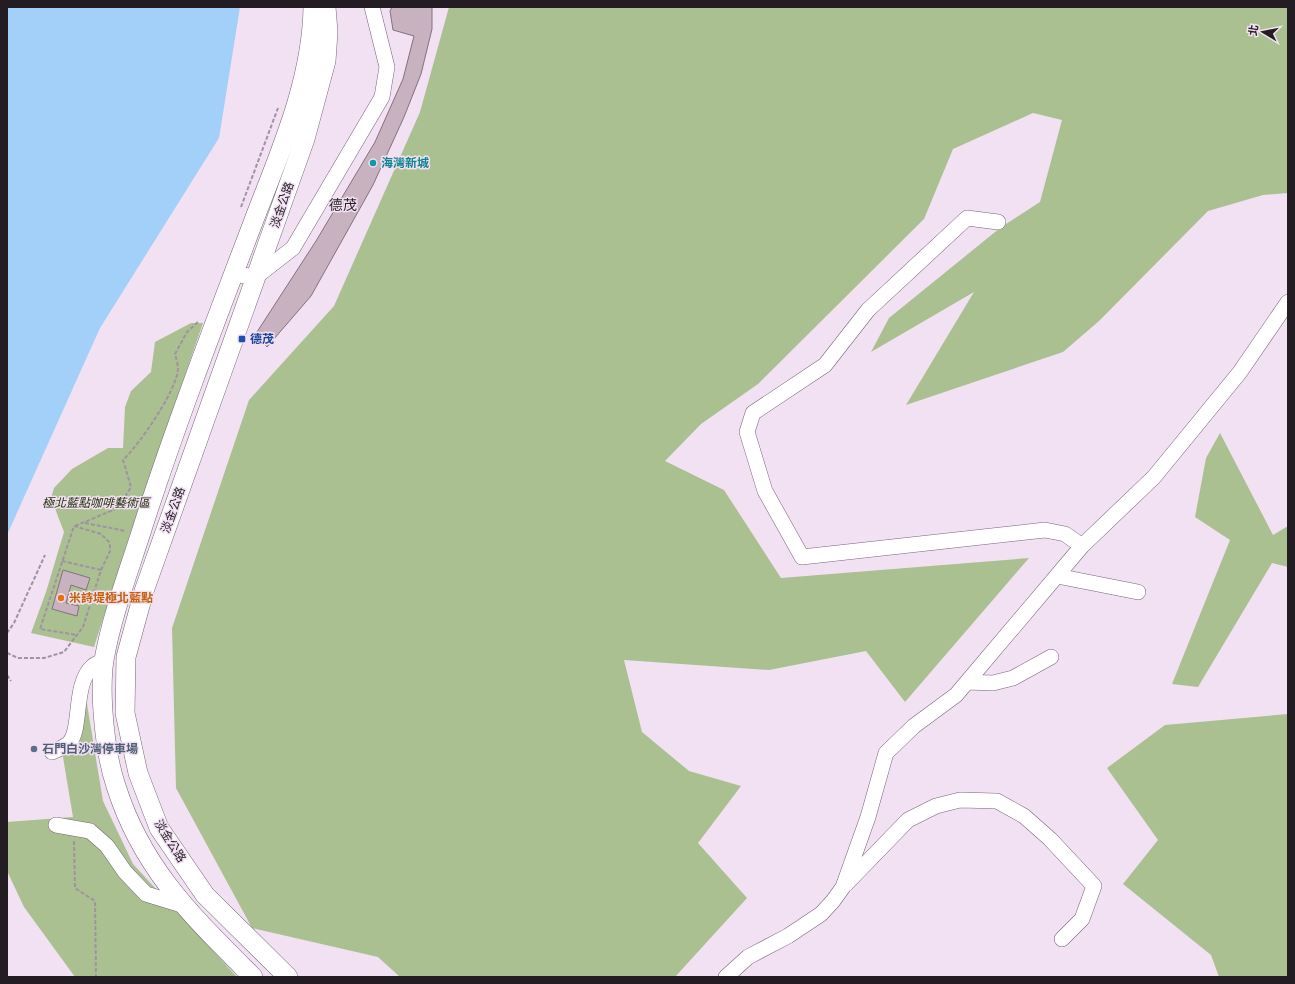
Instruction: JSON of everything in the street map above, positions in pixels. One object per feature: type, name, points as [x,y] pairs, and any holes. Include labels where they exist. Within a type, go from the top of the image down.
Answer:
[{"type":"main road","name":"淡金公路","points":[[253,977],[182,905],[154,869],[134,831],[115,785],[105,728],[102,686],[104,660],[113,620],[162,469],[232,275],[286,136],[309,56],[313,7]]},
{"type":"main road","name":"淡金公路","points":[[288,977],[206,895],[159,828],[138,773],[125,713],[126,657],[144,591],[305,139],[324,68],[328,32],[326,7]]},
{"type":"street","points":[[232,275],[257,276],[293,248],[382,97],[387,67],[372,7]]},
{"type":"street","points":[[998,222],[967,218],[868,310],[825,365],[753,413],[747,432],[765,491],[802,557],[1045,530],[1065,534],[1082,546]]},
{"type":"street","points":[[843,887],[868,817],[886,753],[914,726],[956,695],[1082,546],[1154,478],[1240,372],[1288,302]]},
{"type":"street","points":[[1057,576],[1138,592]]},
{"type":"street","points":[[968,682],[993,683],[1013,678],[1051,657]]},
{"type":"street","points":[[52,752],[69,743],[73,735],[79,692],[84,680],[93,666],[104,660]]},
{"type":"street","points":[[726,977],[748,958],[788,936],[820,914],[843,887],[908,820],[936,806],[960,800],[997,801],[1024,816],[1050,839],[1094,886],[1082,919],[1062,939]]},
{"type":"street","points":[[56,825],[90,831],[107,846],[125,872],[146,894],[182,905]]},
{"type":"path","points":[[74,526],[118,508],[131,487],[123,460],[147,433],[170,391],[178,369],[175,354],[187,332],[201,320]]},
{"type":"path","points":[[84,523],[127,532]]},
{"type":"path","points":[[74,526],[40,629],[77,636]]},
{"type":"path","points":[[7,653],[18,658],[44,658],[64,652],[83,627],[101,570],[110,550],[110,543],[101,534],[74,526]]},
{"type":"path","points":[[7,634],[14,623],[45,555]]},
{"type":"path","points":[[62,561],[101,570]]},
{"type":"path","points":[[69,593],[106,599]]},
{"type":"path","points":[[7,675],[11,681]]},
{"type":"path","points":[[74,828],[74,888],[94,901],[96,977]]},
{"type":"green space","points":[[449,7],[1288,7],[1288,193],[1263,195],[1208,211],[1099,321],[1063,352],[906,405],[974,292],[871,352],[889,318],[1000,228],[1040,202],[1062,120],[1033,113],[953,149],[924,219],[758,384],[701,424],[665,461],[724,490],[781,578],[1029,558],[905,702],[866,651],[769,670],[624,660],[642,732],[689,771],[741,786],[698,843],[747,898],[675,977],[400,977],[378,957],[252,928],[176,788],[172,628],[249,400],[334,306],[420,112]]},
{"type":"green space","name":"極北藍點咖啡藝術區","points":[[191,323],[203,323],[130,534],[94,647],[31,633],[46,592],[64,532],[51,498],[54,488],[72,469],[108,448],[123,448],[125,407],[131,391],[151,372],[155,342]]},
{"type":"green space","points":[[1220,433],[1273,535],[1288,526],[1288,567],[1272,563],[1198,687],[1172,684],[1230,540],[1195,517],[1206,458]]},
{"type":"green space","points":[[85,692],[103,801],[133,864],[237,977],[75,977],[24,907],[7,871],[7,822],[73,817],[63,757]]},
{"type":"green space","points":[[1288,714],[1288,977],[1219,977],[1211,955],[1123,884],[1158,840],[1107,768],[1165,725]]},
{"type":"water","points":[[7,7],[240,7],[219,138],[100,328],[7,535]]},
{"type":"building","name":"海灣新城","points":[[392,7],[432,7],[432,29],[421,74],[404,117],[373,185],[311,296],[267,347],[255,335],[316,241],[375,142],[403,79],[414,36],[393,30],[390,11]]},
{"type":"building","name":"米詩堤極北藍點","points":[[63,570],[90,578],[86,590],[71,585],[66,603],[79,606],[77,616],[52,609]]},
{"type":"place","name":"海灣新城","points":[[373,163]]},
{"type":"place","name":"德茂","points":[[242,339]]},
{"type":"place","name":"米詩堤極北藍點","points":[[61,598]]},
{"type":"place","name":"石門白沙灣停車場","points":[[34,749]]},
{"type":"district","name":"德茂","points":[[343,205]]}]
